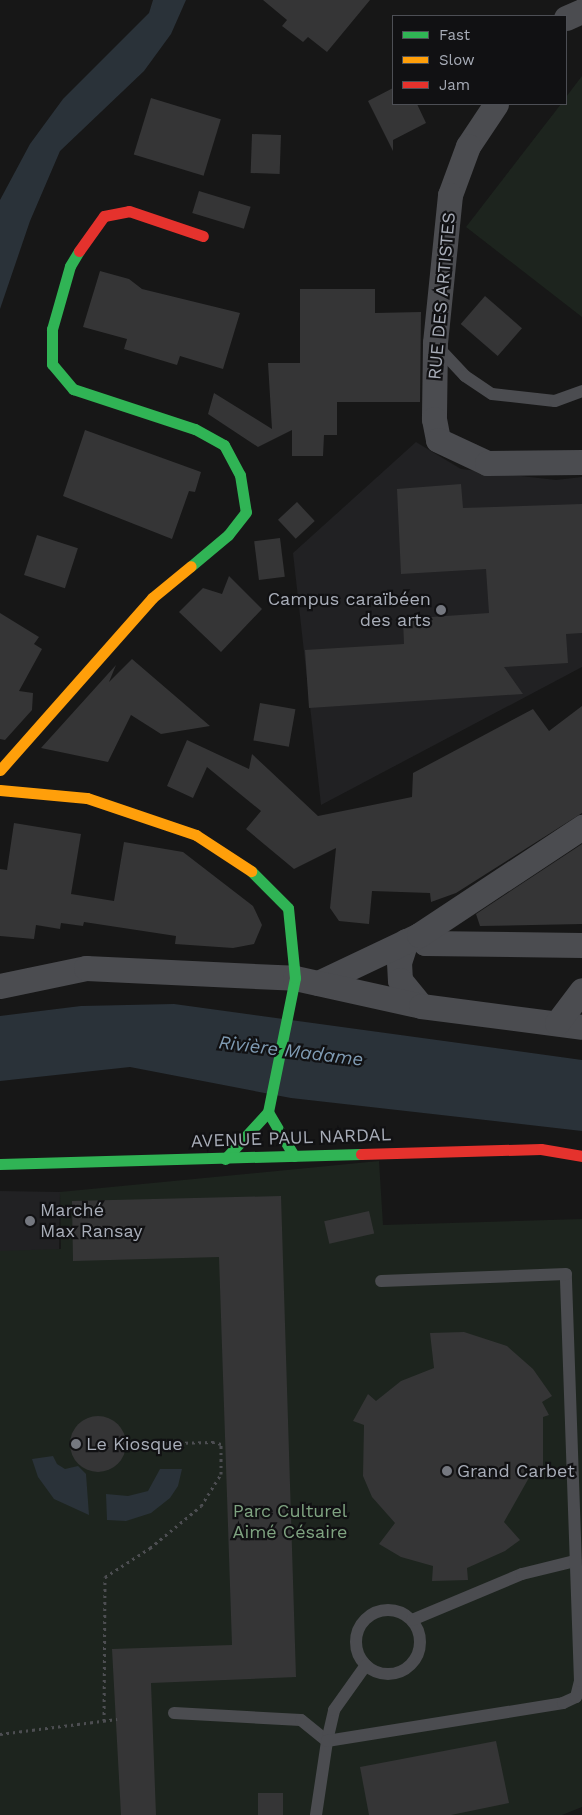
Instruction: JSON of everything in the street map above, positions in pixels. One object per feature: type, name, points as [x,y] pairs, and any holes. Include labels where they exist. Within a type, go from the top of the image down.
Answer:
[{"type":"street","points":[[567,18],[582,11]]},
{"type":"street","name":"RUE DES ARTISTES","points":[[495,105],[468,146],[450,195],[435,343],[434,419],[438,440],[487,463],[582,462]]},
{"type":"street","points":[[0,770],[152,598],[228,536],[246,512],[240,475],[224,445],[195,430],[73,389],[52,364],[52,329],[70,266],[90,230],[104,216],[129,211],[203,236]]},
{"type":"street","points":[[0,790],[87,798],[196,835],[258,876],[288,908],[301,987],[268,1112],[225,1159]]},
{"type":"street","points":[[301,987],[413,938],[582,827]]},
{"type":"street","points":[[413,938],[425,943],[582,945]]},
{"type":"street","points":[[413,938],[400,962],[400,980],[421,1006]]},
{"type":"street","points":[[0,986],[86,968],[301,987],[421,1006],[582,1027]]},
{"type":"street","points":[[557,1023],[582,990]]},
{"type":"street","points":[[268,1112],[294,1156]]},
{"type":"street","name":"AVENUE PAUL NARDAL","points":[[0,1164],[541,1149],[582,1156]]},
{"type":"lane","points":[[435,343],[465,376],[492,394],[555,401],[582,391]]},
{"type":"lane","points":[[174,1713],[301,1720],[327,1741],[563,1702],[576,1697],[580,1681],[566,1274],[381,1281]]},
{"type":"lane","points":[[412,1620],[522,1574],[575,1561]]},
{"type":"lane","points":[[394,1610],[412,1620],[420,1640],[419,1651],[406,1669],[386,1674],[366,1665],[356,1647],[359,1627],[365,1618],[374,1612],[394,1610]]},
{"type":"lane","points":[[316,1815],[327,1741],[334,1710],[366,1665]]},
{"type":"path","points":[[104,1721],[105,1577],[150,1548],[201,1506],[221,1474],[221,1444],[214,1442],[131,1444]]},
{"type":"path","points":[[0,1734],[117,1719]]},
{"type":"shaded area","name":"Campus caraïbéen des arts","points":[[416,442],[461,469],[556,480],[582,477],[582,667],[321,805],[293,553]]},
{"type":"shaded area","name":"Marché Max Ransay","points":[[0,1191],[60,1192],[59,1252],[0,1251]]},
{"type":"green space","points":[[582,76],[582,317],[466,227],[560,105],[567,105],[567,96]]},
{"type":"green space","name":"Parc Culturel Aimé Césaire","points":[[379,1161],[383,1225],[582,1219],[582,1807],[562,1815],[0,1815],[0,1251],[61,1249],[60,1192]]},
{"type":"water","points":[[153,0],[186,0],[171,34],[144,71],[60,151],[30,221],[0,309],[0,200],[30,144],[63,99],[149,13]]},
{"type":"water","name":"Rivière Madame","points":[[174,1004],[582,1060],[582,1131],[291,1098],[130,1067],[0,1081],[0,1016],[81,1006]]},
{"type":"water","points":[[53,1456],[57,1464],[65,1469],[78,1466],[86,1474],[89,1515],[54,1499],[38,1477],[32,1459]]},
{"type":"water","points":[[160,1469],[182,1469],[178,1486],[170,1498],[151,1513],[126,1521],[107,1520],[106,1494],[128,1496],[148,1491]]},
{"type":"building","points":[[263,0],[370,0],[327,52],[308,37],[303,42],[282,26],[287,20]]},
{"type":"building","points":[[392,89],[392,105],[417,105],[426,123],[393,140],[393,151],[368,101]]},
{"type":"building","points":[[151,98],[221,119],[204,176],[134,154]]},
{"type":"building","points":[[252,134],[281,135],[280,174],[251,173]]},
{"type":"building","points":[[199,191],[251,207],[244,229],[192,213]]},
{"type":"building","points":[[100,271],[129,279],[142,289],[240,313],[223,369],[180,356],[177,365],[124,349],[127,339],[83,327]]},
{"type":"building","points":[[300,289],[375,289],[375,313],[421,312],[420,402],[337,402],[337,435],[324,435],[323,456],[292,456],[292,430],[258,447],[208,414],[214,393],[272,429],[268,363],[300,363]]},
{"type":"building","points":[[485,296],[522,328],[498,356],[461,324]]},
{"type":"building","points":[[85,430],[201,472],[195,492],[189,491],[172,539],[63,496]]},
{"type":"building","points":[[461,484],[463,508],[582,504],[582,633],[566,634],[568,663],[504,667],[523,694],[309,708],[305,650],[404,644],[403,619],[489,613],[486,569],[401,574],[397,489]]},
{"type":"building","points":[[297,502],[315,521],[296,539],[278,520]]},
{"type":"building","points":[[37,535],[78,548],[65,588],[24,575]]},
{"type":"building","points":[[280,538],[285,577],[259,580],[254,541]]},
{"type":"building","points":[[229,576],[262,609],[221,652],[179,612],[203,588],[222,594]]},
{"type":"building","points":[[0,613],[39,637],[34,644],[42,649],[19,691],[33,693],[32,710],[5,740],[0,739]]},
{"type":"building","points":[[132,659],[210,726],[161,734],[131,715],[108,762],[41,748],[116,665],[109,682]]},
{"type":"building","points":[[260,703],[295,709],[289,747],[253,740]]},
{"type":"building","points":[[582,706],[582,813],[456,893],[431,902],[430,893],[372,891],[369,924],[339,921],[330,908],[336,848],[294,869],[246,829],[261,811],[207,767],[193,798],[167,786],[187,740],[249,769],[252,754],[318,816],[412,797],[413,773],[533,709],[549,731]]},
{"type":"building","points":[[14,823],[81,834],[71,894],[114,901],[124,842],[183,852],[253,906],[262,925],[254,944],[233,948],[175,944],[176,936],[84,922],[83,926],[61,923],[60,929],[36,925],[34,939],[0,936],[0,869],[7,870]]},
{"type":"building","points":[[582,844],[582,924],[480,926],[476,914]]},
{"type":"building","points":[[281,1196],[296,1677],[151,1683],[156,1815],[121,1815],[112,1649],[232,1645],[219,1257],[73,1261],[72,1201]]},
{"type":"building","points":[[369,1211],[374,1233],[329,1244],[324,1221]]},
{"type":"building","name":"Grand Carbet","points":[[464,1332],[507,1346],[533,1369],[552,1396],[542,1402],[549,1415],[543,1417],[543,1468],[535,1467],[504,1522],[520,1540],[505,1551],[467,1568],[468,1580],[432,1581],[433,1566],[401,1557],[379,1544],[395,1523],[372,1497],[363,1476],[364,1425],[353,1421],[368,1394],[376,1401],[401,1381],[434,1368],[430,1333]]},
{"type":"building","name":"Le Kiosque","points":[[98,1416],[109,1418],[118,1424],[124,1433],[126,1444],[124,1455],[118,1464],[109,1470],[98,1472],[87,1470],[78,1464],[72,1455],[70,1444],[72,1433],[78,1424],[87,1418]]},
{"type":"building","points":[[496,1741],[509,1803],[451,1815],[369,1815],[360,1767]]},
{"type":"building","points":[[258,1793],[283,1793],[283,1815],[258,1815]]},
{"type":"traffic: fast","points":[[79,251],[70,266],[52,329],[52,364],[73,389],[195,429],[224,445],[240,475],[246,512],[228,535],[191,566]]},
{"type":"traffic: fast","points":[[225,1159],[268,1112],[295,978],[288,908],[251,871]]},
{"type":"traffic: fast","points":[[268,1112],[294,1156]]},
{"type":"traffic: fast","points":[[0,1164],[361,1154]]},
{"type":"traffic: slow","points":[[0,770],[152,598],[191,566]]},
{"type":"traffic: slow","points":[[0,790],[87,798],[196,835],[251,871]]},
{"type":"traffic: jam","points":[[79,251],[104,216],[129,211],[203,236]]},
{"type":"traffic: jam","points":[[361,1154],[541,1149],[582,1156]]},
{"type":"place","name":"Campus caraïbéen des arts","points":[[441,610]]},
{"type":"place","name":"Marché Max Ransay","points":[[30,1221]]},
{"type":"place","name":"Le Kiosque","points":[[76,1444]]},
{"type":"place","name":"Grand Carbet","points":[[447,1471]]}]
